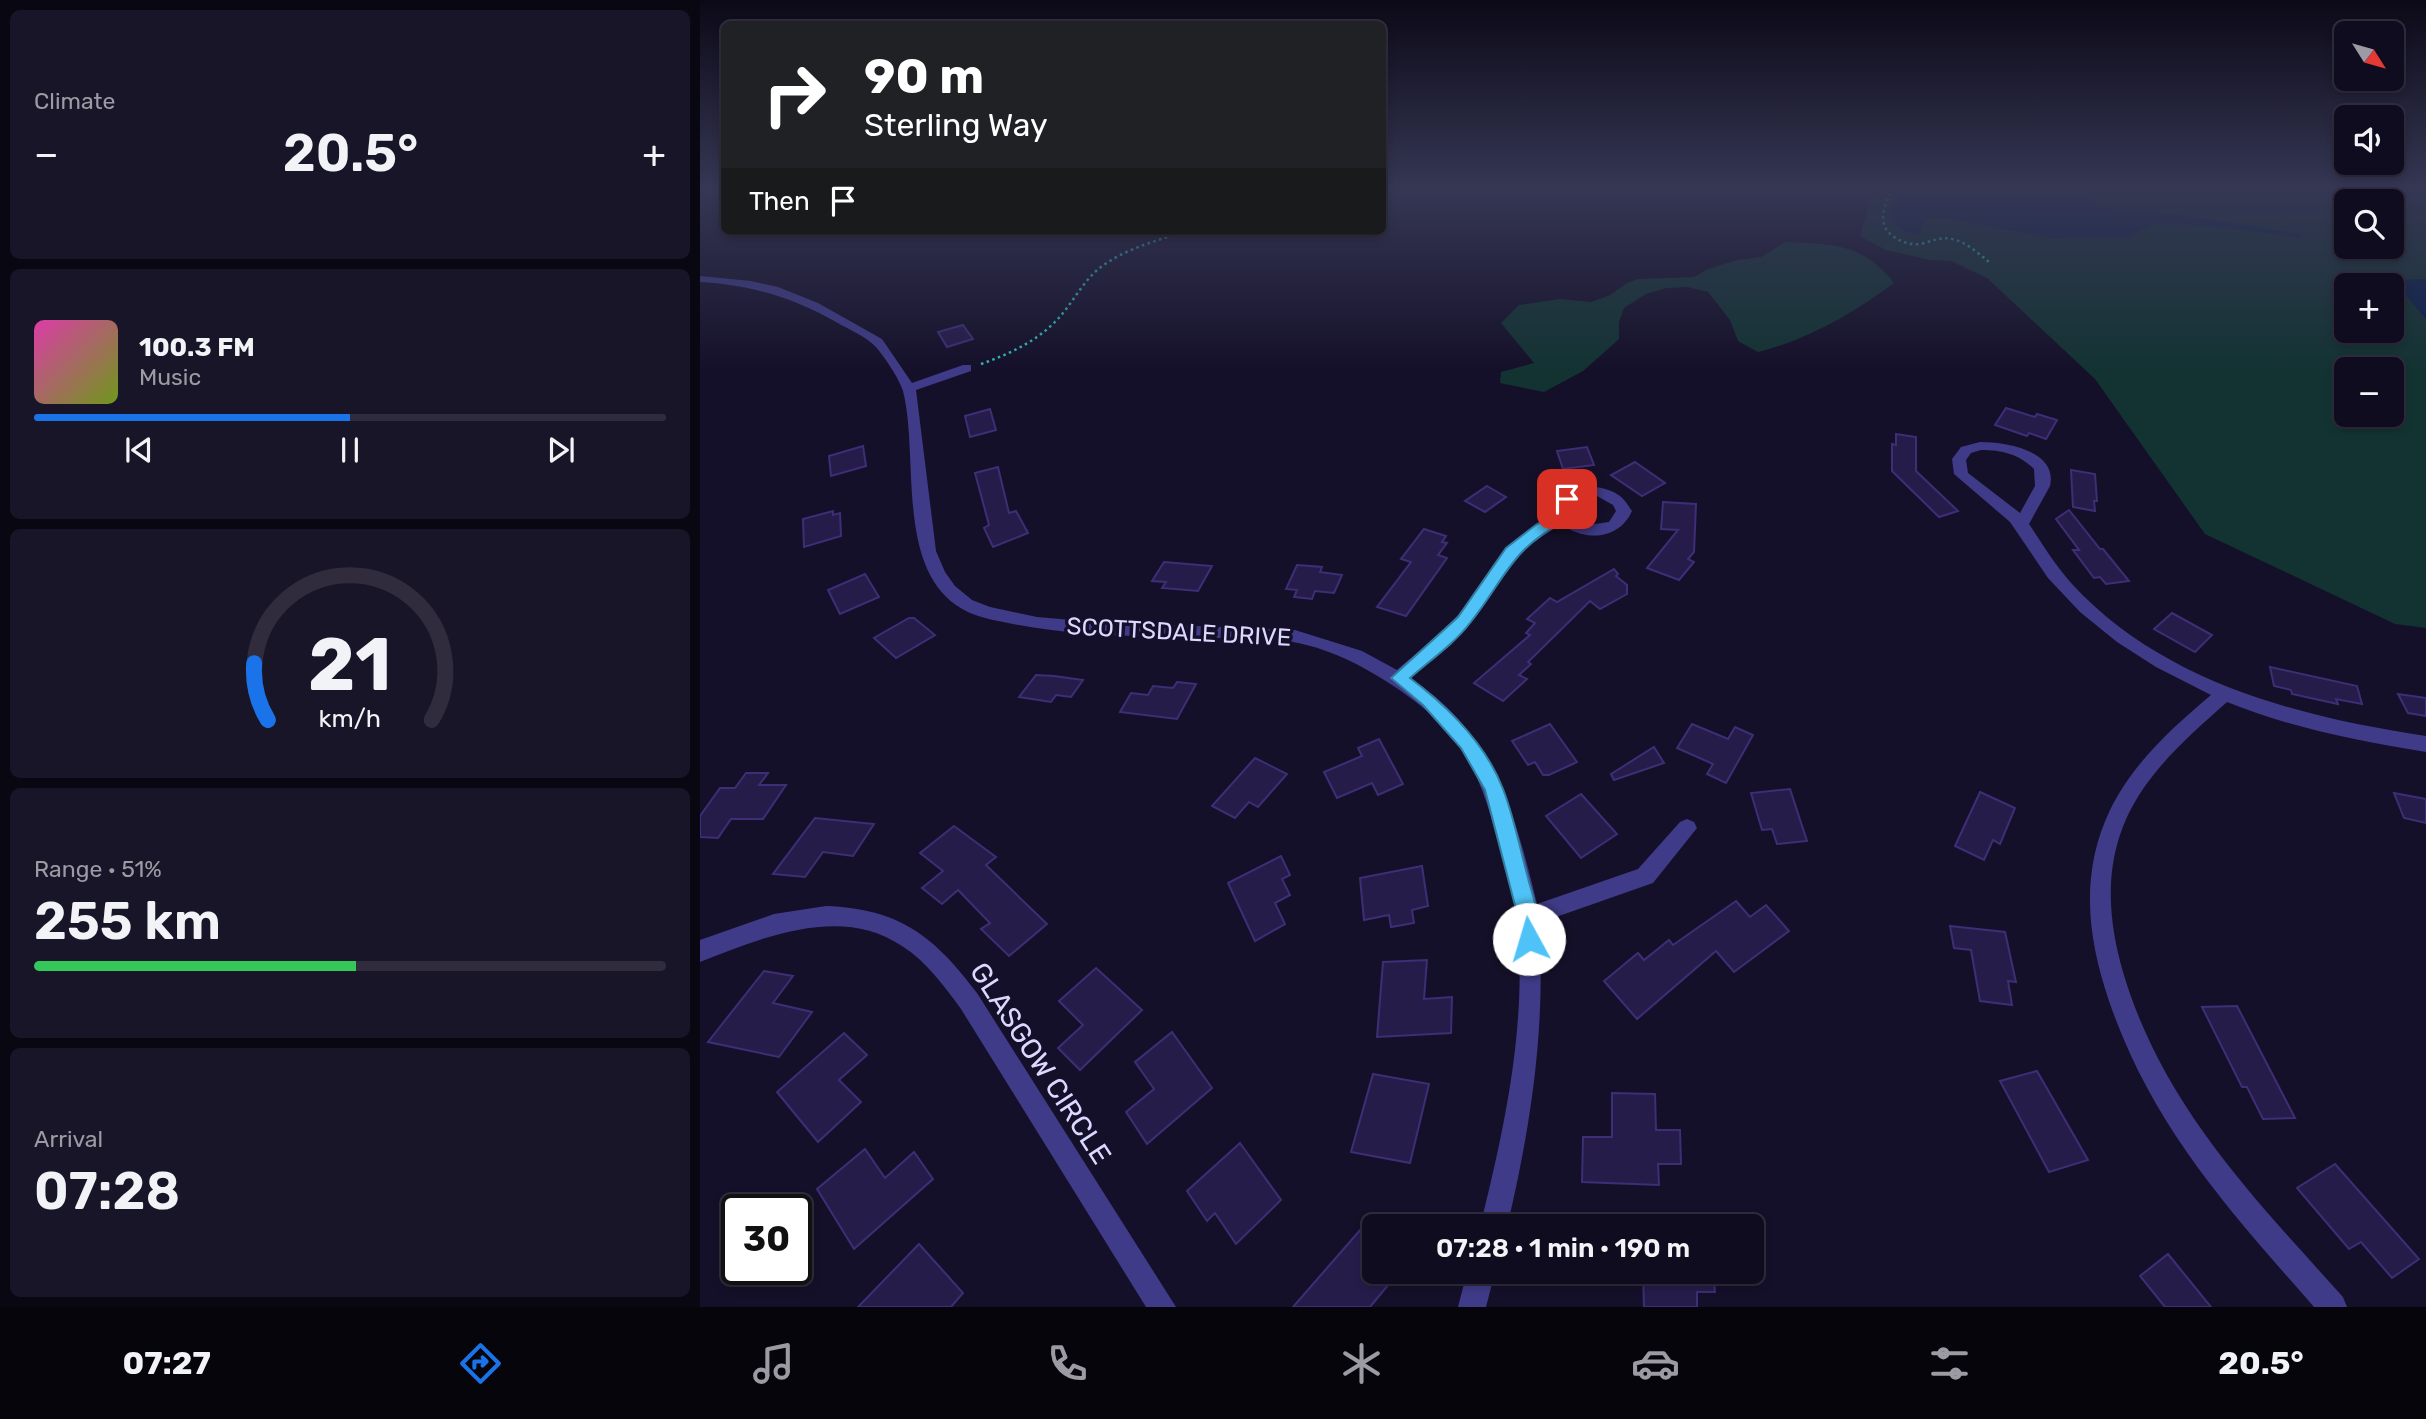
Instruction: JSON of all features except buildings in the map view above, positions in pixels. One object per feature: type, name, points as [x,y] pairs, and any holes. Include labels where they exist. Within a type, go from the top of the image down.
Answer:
[{"type":"street","name":"SCOTTSDALE DRIVE","points":[[700,279],[761,284],[814,303],[878,342],[888,353],[909,388],[928,551],[934,571],[963,603],[992,614],[1070,628],[1194,630],[1295,636],[1362,660],[1399,678],[1429,701],[1468,743],[1494,789],[1528,917],[1530,1007],[1525,1063],[1509,1165],[1496,1214]]},
{"type":"street","points":[[909,388],[967,368]]},
{"type":"street","points":[[2021,524],[2043,485],[2045,478],[2042,469],[2025,454],[1999,446],[1985,445],[1964,451],[1958,457],[1957,465],[1961,474],[2021,524],[2043,560],[2085,607],[2122,637],[2166,664],[2224,694],[2323,727],[2360,736],[2426,744]]},
{"type":"street","points":[[1399,678],[1463,621],[1511,552],[1542,527],[1563,517]]},
{"type":"street","points":[[2224,694],[2165,747],[2138,779],[2118,814],[2106,848],[2101,876],[2099,902],[2102,932],[2127,1019],[2178,1121],[2219,1178],[2333,1307]]},
{"type":"street","points":[[1528,917],[1645,876],[1687,828]]},
{"type":"street","name":"GLASGOW CIRCLE","points":[[700,951],[762,928],[801,918],[828,917],[878,923],[902,933],[922,947],[946,971],[969,1001],[1162,1307]]},
{"type":"street","points":[[1472,1307],[1478,1284]]},
{"type":"path","points":[[967,368],[1028,344],[1062,314],[1088,279],[1115,258],[1134,249]]},
{"type":"path","points":[[1970,249],[1989,262]]},
{"type":"green space","points":[[1774,249],[1848,249],[1871,260],[1894,283],[1829,324],[1758,352],[1738,341],[1730,320],[1708,292],[1687,287],[1666,288],[1646,294],[1624,308],[1619,322],[1619,339],[1583,371],[1544,392],[1500,383],[1501,372],[1534,363],[1501,323],[1519,305],[1560,299],[1591,302],[1638,279],[1694,277],[1708,269],[1737,260],[1761,257]]},
{"type":"green space","points":[[1884,249],[2334,249],[2334,259],[2404,259],[2404,249],[2426,249],[2426,628],[2395,624],[2205,534],[2095,379],[1987,278],[1951,261],[1930,260]]},
{"type":"water","points":[[2426,279],[2426,319],[2404,295],[2404,280]]},
{"type":"route","points":[[1529,939],[1528,917],[1494,789],[1468,743],[1429,701],[1399,678],[1473,610],[1511,552],[1527,537],[1563,517],[1563,505],[1567,499]]}]
